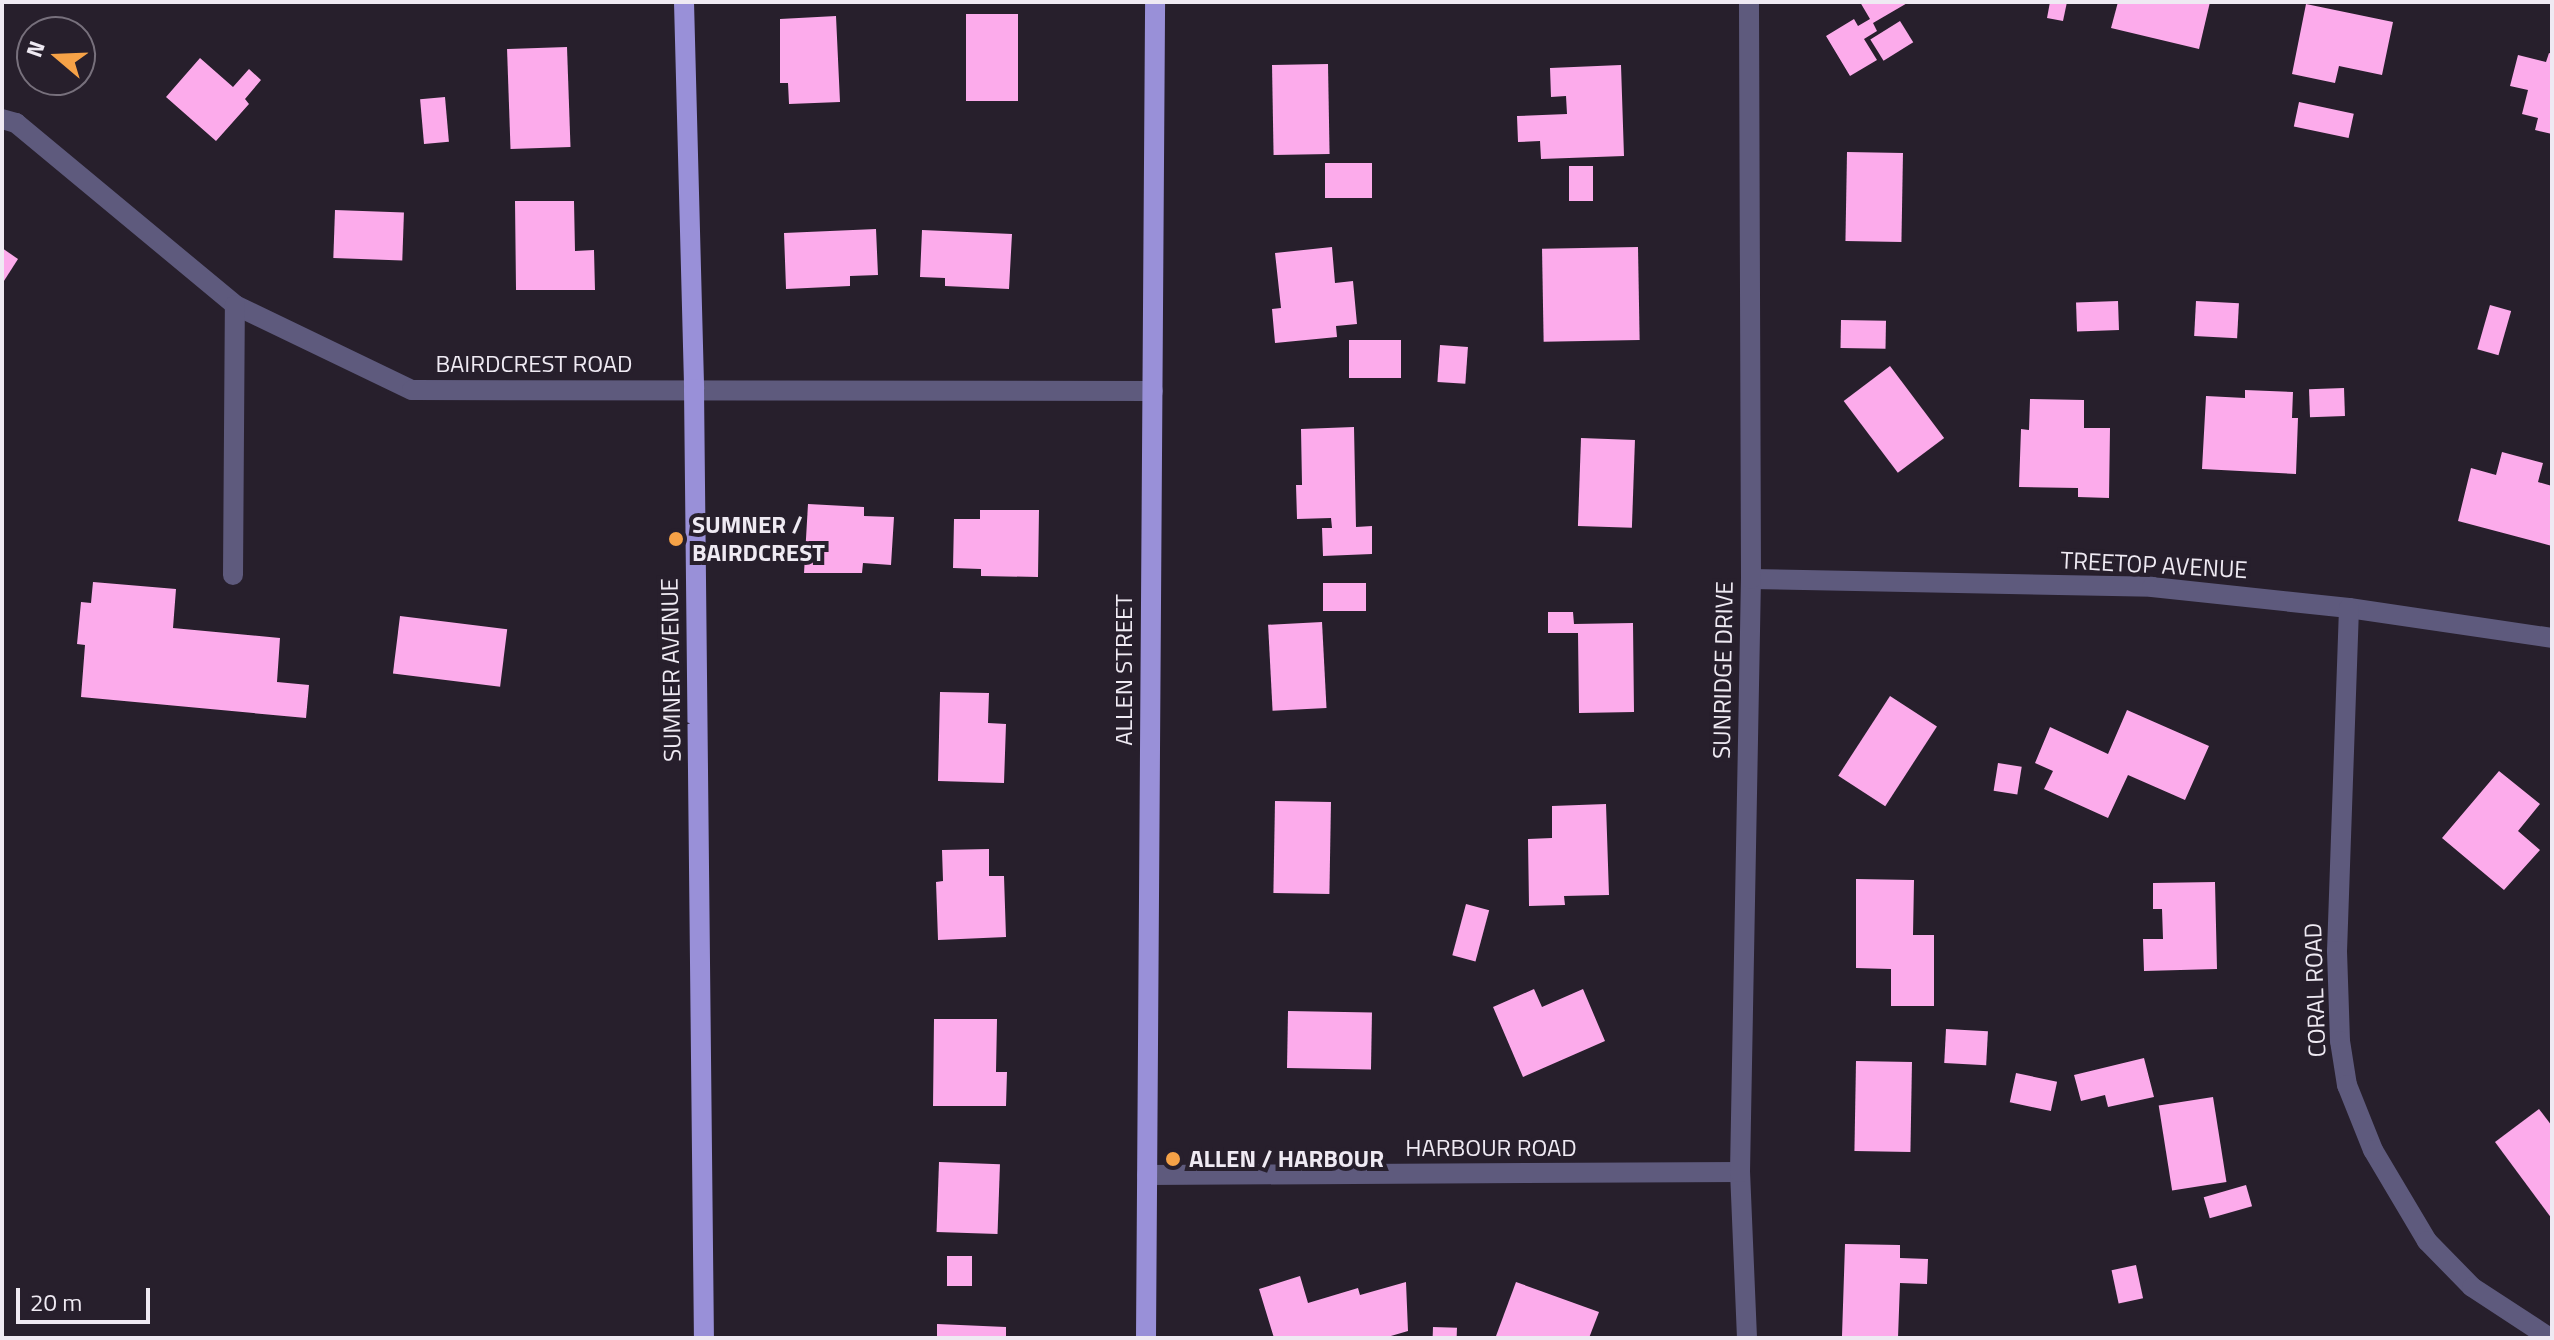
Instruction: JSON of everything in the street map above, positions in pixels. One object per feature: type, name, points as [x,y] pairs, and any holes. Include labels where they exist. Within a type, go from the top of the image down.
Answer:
[{"type":"main road","name":"SUMNER AVENUE","points":[[684,2],[694,389],[704,1338]]},
{"type":"main road","name":"ALLEN STREET","points":[[1146,1338],[1155,2]]},
{"type":"street","name":"SUNRIDGE DRIVE","points":[[1747,1338],[1740,1172],[1751,579],[1749,2]]},
{"type":"street","name":"BAIRDCREST ROAD","points":[[2,119],[16,123],[235,305],[412,390],[1153,391]]},
{"type":"street","points":[[233,575],[235,305]]},
{"type":"street","name":"TREETOP AVENUE","points":[[1751,579],[2152,587],[2349,608],[2552,638]]},
{"type":"street","name":"CORAL ROAD","points":[[2349,608],[2337,951],[2340,1041],[2347,1085],[2373,1150],[2427,1241],[2472,1287],[2550,1338]]},
{"type":"street","name":"HARBOUR ROAD","points":[[1147,1175],[1740,1172]]},
{"type":"building","points":[[1860,2],[1909,2],[1873,23],[1877,31],[1864,39],[1877,60],[1850,76],[1826,36],[1854,19],[1858,26],[1870,19]]},
{"type":"building","points":[[2050,2],[2067,2],[2063,21],[2047,18]]},
{"type":"building","points":[[2118,2],[2210,2],[2199,49],[2111,28]]},
{"type":"building","points":[[2306,4],[2393,22],[2382,75],[2339,66],[2335,83],[2292,74]]},
{"type":"building","points":[[966,14],[1018,14],[1018,101],[966,101]]},
{"type":"building","points":[[836,16],[840,102],[789,104],[788,83],[780,83],[780,19]]},
{"type":"building","points":[[1900,21],[1913,42],[1884,61],[1870,40]]},
{"type":"building","points":[[567,47],[570,147],[511,149],[507,49]]},
{"type":"building","points":[[2549,53],[2552,54],[2552,134],[2535,130],[2538,118],[2522,114],[2528,90],[2510,86],[2518,55],[2546,62]]},
{"type":"building","points":[[200,58],[233,87],[249,69],[261,80],[245,99],[249,104],[216,141],[166,97]]},
{"type":"building","points":[[1328,64],[1330,154],[1274,155],[1272,65]]},
{"type":"building","points":[[1621,65],[1624,156],[1541,159],[1540,141],[1518,142],[1517,116],[1567,114],[1566,96],[1551,97],[1550,68]]},
{"type":"building","points":[[445,97],[449,142],[424,144],[420,99]]},
{"type":"building","points":[[2299,102],[2354,114],[2349,138],[2294,126]]},
{"type":"building","points":[[1847,152],[1903,153],[1901,242],[1845,241]]},
{"type":"building","points":[[1325,163],[1372,163],[1372,198],[1325,198]]},
{"type":"building","points":[[1569,166],[1593,166],[1593,201],[1569,201]]},
{"type":"building","points":[[515,201],[574,201],[575,251],[594,250],[595,290],[516,290]]},
{"type":"building","points":[[335,210],[404,212],[402,260],[333,258]]},
{"type":"building","points":[[876,229],[878,275],[850,276],[850,286],[786,289],[784,233]]},
{"type":"building","points":[[922,230],[1012,234],[1009,289],[945,286],[945,278],[920,277]]},
{"type":"building","points":[[1332,247],[1335,283],[1353,281],[1357,324],[1336,326],[1337,337],[1275,343],[1272,309],[1281,308],[1275,253]]},
{"type":"building","points":[[1638,247],[1640,340],[1544,342],[1542,249]]},
{"type":"building","points":[[2,248],[18,259],[2,284]]},
{"type":"building","points":[[2118,301],[2119,330],[2077,331],[2076,302]]},
{"type":"building","points":[[2196,301],[2239,303],[2237,338],[2194,336]]},
{"type":"building","points":[[2490,305],[2511,311],[2498,355],[2477,349]]},
{"type":"building","points":[[1841,320],[1886,321],[1886,349],[1841,348]]},
{"type":"building","points":[[1349,340],[1401,340],[1401,378],[1349,378]]},
{"type":"building","points":[[1440,345],[1468,347],[1465,384],[1437,382]]},
{"type":"building","points":[[1890,366],[1944,438],[1898,473],[1844,401]]},
{"type":"building","points":[[2344,388],[2345,416],[2310,417],[2309,389]]},
{"type":"building","points":[[2245,390],[2293,392],[2292,418],[2298,418],[2296,474],[2202,469],[2206,396],[2245,398]]},
{"type":"building","points":[[2030,399],[2084,400],[2084,428],[2110,428],[2109,498],[2078,497],[2078,488],[2019,487],[2021,429],[2029,430]]},
{"type":"building","points":[[1354,427],[1356,527],[1372,526],[1372,554],[1323,556],[1322,528],[1332,528],[1331,518],[1297,519],[1296,485],[1302,485],[1301,429]]},
{"type":"building","points":[[1581,438],[1635,440],[1632,528],[1578,526]]},
{"type":"building","points":[[2502,452],[2543,463],[2538,482],[2552,486],[2552,546],[2458,521],[2471,468],[2496,475]]},
{"type":"building","points":[[808,504],[864,507],[864,516],[894,517],[891,565],[863,563],[862,573],[804,573]]},
{"type":"building","points":[[980,510],[1039,510],[1038,577],[981,576],[981,569],[953,568],[954,519],[980,519]]},
{"type":"building","points":[[93,582],[176,589],[173,628],[280,638],[277,682],[309,685],[306,718],[81,697],[85,645],[77,644],[81,602],[91,603]]},
{"type":"building","points":[[1323,583],[1366,583],[1366,611],[1323,611]]},
{"type":"building","points":[[1548,612],[1573,612],[1574,624],[1633,623],[1634,712],[1579,713],[1578,633],[1548,633]]},
{"type":"building","points":[[400,616],[507,629],[500,687],[393,674]]},
{"type":"building","points":[[1322,622],[1327,708],[1273,711],[1268,625]]},
{"type":"building","points":[[940,692],[989,693],[988,723],[1006,724],[1004,783],[938,781]]},
{"type":"building","points":[[1890,696],[1937,726],[1885,806],[1838,776]]},
{"type":"building","points":[[2127,710],[2209,746],[2185,800],[2128,775],[2108,818],[2044,789],[2053,771],[2035,763],[2050,727],[2108,754]]},
{"type":"building","points":[[1998,763],[2022,767],[2017,794],[1994,791]]},
{"type":"building","points":[[2499,771],[2540,804],[2518,831],[2540,850],[2504,890],[2442,838]]},
{"type":"building","points":[[1275,801],[1331,802],[1329,894],[1273,893]]},
{"type":"building","points":[[1606,804],[1609,895],[1564,896],[1565,905],[1529,906],[1528,839],[1552,838],[1552,806]]},
{"type":"building","points":[[989,849],[989,876],[1004,876],[1006,937],[938,940],[936,882],[943,881],[942,850]]},
{"type":"building","points":[[1856,879],[1914,880],[1913,935],[1934,935],[1934,1006],[1891,1006],[1891,969],[1856,968]]},
{"type":"building","points":[[2215,882],[2217,969],[2144,971],[2143,939],[2163,939],[2162,909],[2153,909],[2153,883]]},
{"type":"building","points":[[1466,904],[1489,910],[1475,961],[1452,955]]},
{"type":"building","points":[[1534,989],[1542,1007],[1583,989],[1605,1041],[1523,1077],[1493,1007]]},
{"type":"building","points":[[1288,1011],[1372,1012],[1371,1069],[1287,1068]]},
{"type":"building","points":[[934,1019],[997,1019],[996,1072],[1007,1072],[1006,1106],[933,1106]]},
{"type":"building","points":[[1946,1029],[1988,1031],[1986,1065],[1944,1063]]},
{"type":"building","points":[[2144,1058],[2154,1097],[2108,1107],[2105,1095],[2081,1101],[2074,1075]]},
{"type":"building","points":[[1856,1061],[1912,1062],[1910,1152],[1854,1151]]},
{"type":"building","points":[[2016,1073],[2057,1082],[2051,1111],[2010,1102]]},
{"type":"building","points":[[2213,1097],[2226,1182],[2172,1191],[2159,1106]]},
{"type":"building","points":[[2539,1109],[2552,1126],[2552,1219],[2495,1142]]},
{"type":"building","points":[[939,1162],[1000,1164],[998,1234],[937,1232]]},
{"type":"building","points":[[2246,1185],[2252,1206],[2210,1218],[2204,1197]]},
{"type":"building","points":[[1845,1244],[1900,1245],[1900,1258],[1928,1259],[1927,1284],[1900,1283],[1898,1338],[1842,1336]]},
{"type":"building","points":[[947,1256],[972,1256],[972,1286],[947,1286]]},
{"type":"building","points":[[2136,1265],[2143,1298],[2119,1303],[2112,1270]]},
{"type":"building","points":[[1300,1276],[1308,1303],[1358,1288],[1360,1295],[1406,1282],[1408,1331],[1384,1338],[1274,1338],[1259,1289]]},
{"type":"building","points":[[1516,1282],[1599,1312],[1589,1338],[1496,1336]]},
{"type":"building","points":[[937,1324],[1006,1327],[1006,1338],[937,1338]]},
{"type":"building","points":[[1433,1327],[1457,1328],[1457,1338],[1433,1338]]},
{"type":"place","name":"SUMNER / BAIRDCREST","points":[[676,539]]},
{"type":"place","name":"ALLEN / HARBOUR","points":[[1173,1159]]}]
